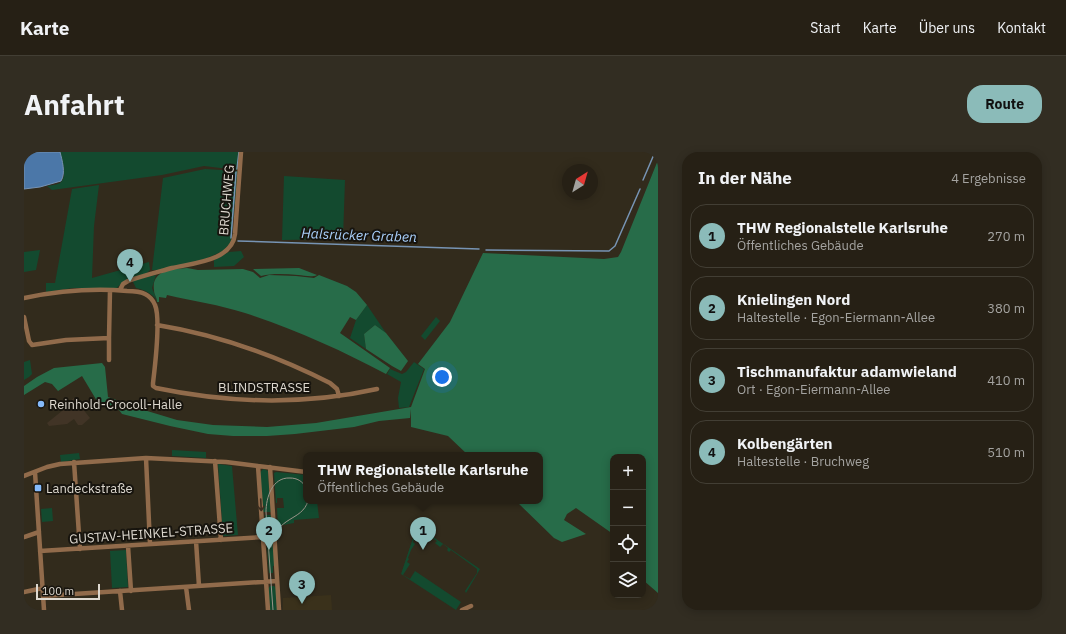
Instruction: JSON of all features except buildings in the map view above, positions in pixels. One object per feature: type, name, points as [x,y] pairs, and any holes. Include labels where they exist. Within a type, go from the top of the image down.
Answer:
[{"type":"street","name":"BRUCHWEG","points":[[120,290],[123,284],[128,281],[202,262],[224,252],[231,246],[235,234],[241,152]]},
{"type":"street","points":[[109,360],[110,290]]},
{"type":"street","points":[[24,298],[68,291],[120,290],[143,293],[154,303],[157,313],[157,325],[206,335],[242,345],[292,364],[330,383],[337,389],[339,396]]},
{"type":"street","points":[[24,317],[26,333],[30,343],[34,345],[66,340],[109,338]]},
{"type":"street","name":"BLINDSTRASSE","points":[[157,325],[153,383],[153,386],[156,388],[179,393],[234,399],[288,400],[339,396],[377,389]]},
{"type":"street","points":[[146,458],[150,544]]},
{"type":"street","points":[[24,476],[58,464],[146,458],[215,461],[303,472]]},
{"type":"street","points":[[215,461],[221,540]]},
{"type":"street","points":[[74,462],[80,549]]},
{"type":"street","points":[[258,466],[268,610]]},
{"type":"street","points":[[270,467],[279,610]]},
{"type":"street","points":[[35,472],[44,610]]},
{"type":"street","points":[[24,537],[39,532]]},
{"type":"street","name":"GUSTAV-HEINKEL-STRASSE","points":[[40,551],[263,537]]},
{"type":"street","points":[[196,541],[199,586]]},
{"type":"street","points":[[128,546],[131,591]]},
{"type":"street","points":[[43,596],[277,581]]},
{"type":"street","points":[[186,587],[189,610]]},
{"type":"street","points":[[24,592],[42,588]]},
{"type":"street","points":[[120,591],[122,610]]},
{"type":"street","points":[[462,610],[471,606]]},
{"type":"shaded area","points":[[74,398],[90,418],[82,425],[78,425],[74,419],[67,424],[49,426],[47,423],[67,407],[65,405]]},
{"type":"shaded area","points":[[331,595],[332,610],[283,610],[283,598]]},
{"type":"green space","points":[[60,152],[240,152],[239,168],[237,170],[204,166],[162,175],[52,190],[47,186],[60,183],[64,177],[64,168]]},
{"type":"green space","points":[[658,160],[658,593],[646,583],[646,454],[610,454],[610,532],[576,508],[567,514],[564,520],[586,534],[562,542],[554,538],[519,504],[543,504],[543,452],[465,452],[448,436],[411,427],[411,409],[410,418],[379,421],[354,427],[295,434],[233,436],[208,434],[170,426],[122,414],[116,406],[100,406],[82,376],[58,391],[52,384],[45,382],[24,395],[24,386],[54,368],[102,363],[105,367],[108,397],[177,420],[213,425],[267,427],[316,423],[411,407],[425,369],[418,364],[450,322],[483,253],[604,259],[618,257]]},
{"type":"green space","points":[[205,169],[238,171],[231,242],[223,251],[205,259],[162,270],[152,270],[163,178]]},
{"type":"green space","points":[[284,176],[345,180],[343,239],[282,240]]},
{"type":"green space","points":[[99,185],[94,226],[92,278],[149,262],[150,270],[121,284],[117,288],[73,288],[46,292],[46,283],[55,283],[72,189]]},
{"type":"green space","points":[[40,250],[36,270],[24,272],[24,252]]},
{"type":"green space","points":[[241,251],[244,257],[234,266],[214,267],[214,260],[229,252]]},
{"type":"green space","points":[[187,268],[198,270],[243,269],[253,272],[260,278],[269,275],[314,278],[319,275],[347,286],[356,292],[367,305],[356,320],[350,317],[340,333],[390,368],[386,374],[317,340],[236,310],[167,295],[166,298],[159,297],[159,302],[157,302],[154,293],[154,283],[156,278],[164,272],[170,270]]},
{"type":"green space","points":[[299,268],[317,275],[270,274],[261,276],[253,269]]},
{"type":"green space","points":[[156,275],[152,288],[157,300],[148,292],[136,288],[133,282],[134,280]]},
{"type":"green space","points":[[367,305],[386,333],[375,325],[364,334],[366,349],[350,338],[356,320]]},
{"type":"green space","points":[[436,317],[440,321],[425,340],[421,336]]},
{"type":"green space","points":[[375,325],[386,333],[408,361],[401,371],[366,349],[364,334]]},
{"type":"green space","points":[[30,360],[32,374],[24,380],[24,362]]},
{"type":"green space","points":[[414,362],[424,369],[409,407],[399,408],[398,398],[401,382],[387,374],[390,369],[402,374],[406,372]]},
{"type":"green space","points":[[172,450],[206,452],[206,458],[172,456]]},
{"type":"green space","points":[[79,453],[80,459],[61,462],[60,455]]},
{"type":"green space","points":[[218,464],[232,466],[238,535],[223,536]]},
{"type":"green space","points":[[264,469],[268,471],[271,512],[263,512],[260,473]]},
{"type":"green space","points":[[274,473],[303,475],[303,504],[317,504],[319,518],[294,520],[294,523],[278,526],[277,508],[284,508],[283,498],[277,498],[276,503]]},
{"type":"green space","points":[[52,508],[53,521],[42,522],[41,509]]},
{"type":"green space","points":[[265,515],[271,515],[275,566],[273,566],[273,573],[269,573]]},
{"type":"green space","points":[[417,526],[480,569],[466,593],[465,591],[477,573],[477,569],[451,550],[449,552],[447,550],[448,548],[443,544],[440,547],[435,543],[437,541],[430,537],[426,537],[427,535],[425,533],[423,535],[424,532],[419,529],[417,532],[413,542],[415,544],[411,550],[407,562],[410,564],[403,575],[410,579],[415,571],[461,602],[456,610],[401,574]]},
{"type":"green space","points":[[126,550],[128,587],[112,588],[110,551]]},
{"type":"green space","points":[[270,586],[274,586],[276,588],[277,610],[270,610],[268,589]]},
{"type":"water","points":[[24,152],[60,152],[63,163],[63,174],[61,181],[40,187],[24,189]]},
{"type":"waterway","name":"Halsrücker Graben","points":[[237,169],[239,152]]},
{"type":"waterway","name":"Halsrücker Graben","points":[[643,180],[655,152]]},
{"type":"waterway","name":"Halsrücker Graben","points":[[231,238],[236,172]]},
{"type":"waterway","name":"Halsrücker Graben","points":[[486,250],[609,251],[615,246],[640,189]]},
{"type":"waterway","name":"Halsrücker Graben","points":[[238,241],[479,249]]},
{"type":"tram line","points":[[273,610],[266,512],[267,501],[271,489],[279,481],[293,478],[297,479],[303,484]]},
{"type":"tram line","points":[[271,547],[278,529],[300,513],[307,504]]},
{"type":"place","name":"Kolbengärten","points":[[130,282]]},
{"type":"place","name":"Reinhold-Crocoll-Halle","points":[[41,404]]},
{"type":"place","name":"Landeckstraße","points":[[38,488]]},
{"type":"place","name":"Knielingen Nord","points":[[269,550]]},
{"type":"place","name":"THW Regionalstelle Karlsruhe","points":[[423,550]]},
{"type":"place","name":"Tischmanufaktur adamwieland","points":[[302,604]]}]
